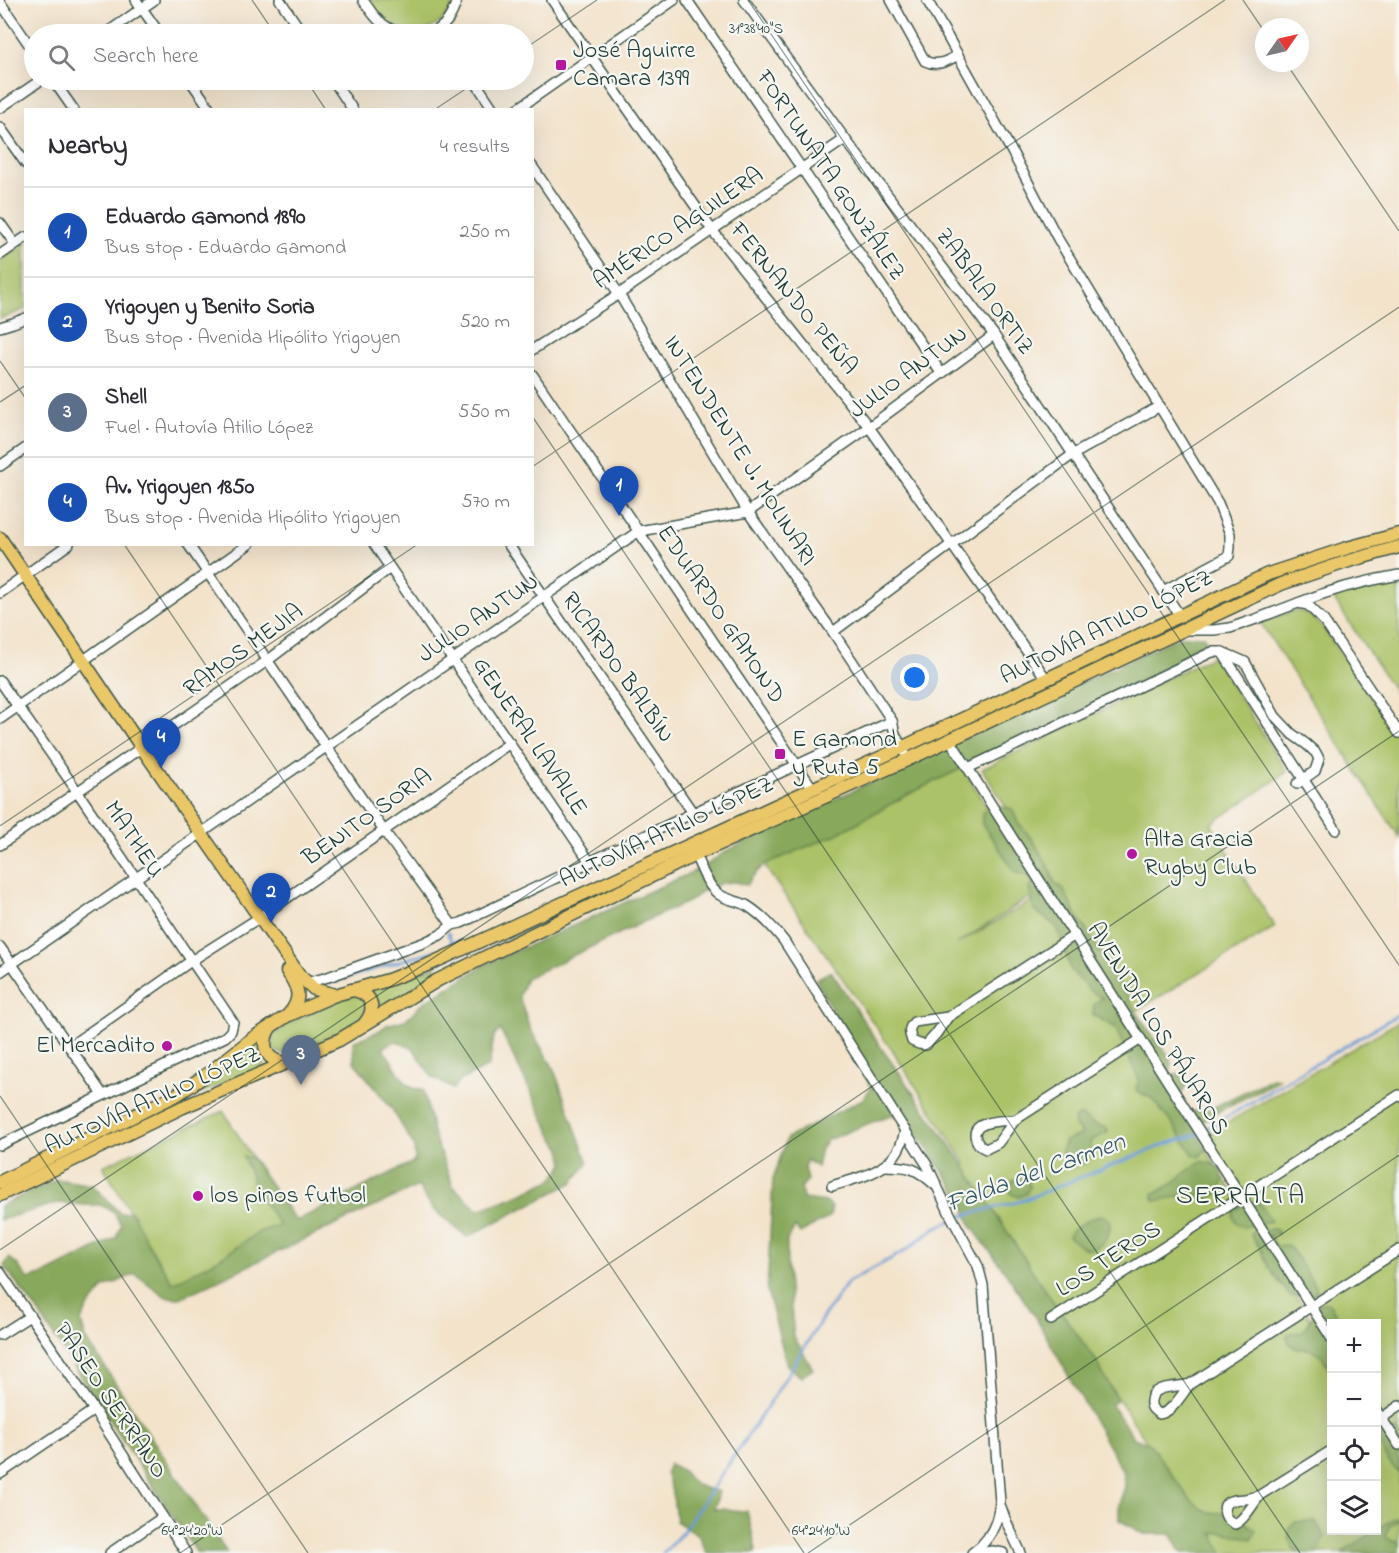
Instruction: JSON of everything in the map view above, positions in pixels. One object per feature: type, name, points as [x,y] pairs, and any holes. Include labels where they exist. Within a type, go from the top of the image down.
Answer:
[{"type":"main road","name":"AUTOVÍA ATILIO LÓPEZ","points":[[0,1195],[183,1107],[339,1040],[438,980],[905,754],[1047,680],[1268,574],[1399,534]]},
{"type":"main road","points":[[0,538],[22,577],[80,664],[257,919],[306,983],[314,989],[335,995]]},
{"type":"main road","name":"AUTOVÍA ATILIO LÓPEZ","points":[[0,1182],[178,1094],[253,1038],[287,1016],[335,995],[388,980],[430,964],[813,789],[905,754],[950,740],[1281,584],[1399,547]]},
{"type":"main road","points":[[0,552],[22,577]]},
{"type":"main road","points":[[257,919],[297,988],[298,995],[294,1009],[287,1016]]},
{"type":"main road","points":[[351,990],[362,992],[370,1000],[372,1011],[362,1026]]},
{"type":"main road","points":[[272,1025],[265,1036],[265,1047],[270,1058],[286,1064]]},
{"type":"street","points":[[116,24],[139,4],[154,0]]},
{"type":"street","points":[[280,0],[296,24]]},
{"type":"street","points":[[363,0],[372,14],[383,24]]},
{"type":"street","points":[[447,24],[457,0]]},
{"type":"street","name":"FERNANDO PEÑA","points":[[552,0],[712,230],[869,427],[1047,680]]},
{"type":"street","points":[[519,108],[674,0]]},
{"type":"street","name":"FORTUNATA GONZÁLEZ","points":[[687,0],[941,373]]},
{"type":"street","name":"ZABALA ORTIZ","points":[[744,0],[846,140],[994,334],[1180,616]]},
{"type":"street","points":[[891,0],[925,61],[930,64],[939,64],[958,55]]},
{"type":"street","points":[[927,0],[1058,239],[1218,503],[1226,522],[1231,541],[1228,556],[1163,591]]},
{"type":"street","points":[[0,2],[24,37]]},
{"type":"street","points":[[139,4],[153,24]]},
{"type":"street","points":[[0,108],[26,90]]},
{"type":"street","points":[[60,90],[73,108]]},
{"type":"street","points":[[197,90],[210,108]]},
{"type":"street","points":[[340,90],[352,108]]},
{"type":"street","points":[[481,90],[493,108]]},
{"type":"street","points":[[0,127],[24,161]]},
{"type":"street","name":"AMÉRICO AGUILERA","points":[[534,349],[846,140]]},
{"type":"street","name":"INTENDENTE J. MOLINARI","points":[[534,169],[619,294],[748,512],[833,632],[892,721],[895,734],[905,754]]},
{"type":"street","points":[[0,223],[15,244]]},
{"type":"street","points":[[0,255],[24,238]]},
{"type":"street","points":[[0,327],[24,319]]},
{"type":"street","name":"JULIO ANTUN","points":[[0,972],[639,531],[748,512],[869,427],[994,334]]},
{"type":"street","name":"EDUARDO GAMOND","points":[[534,377],[813,789]]},
{"type":"street","points":[[833,632],[1072,455],[1160,406]]},
{"type":"street","points":[[0,466],[24,449]]},
{"type":"street","points":[[0,593],[66,546]]},
{"type":"street","points":[[189,546],[384,831],[452,925]]},
{"type":"street","points":[[0,719],[246,546]]},
{"type":"street","name":"GENERAL LAVALLE","points":[[375,546],[590,862]]},
{"type":"street","name":"RICARDO BALBÍN","points":[[509,546],[693,813]]},
{"type":"street","name":"RAMOS MEJIA","points":[[0,845],[267,660],[390,568]]},
{"type":"street","points":[[1185,630],[1230,628],[1322,593],[1399,575]]},
{"type":"street","points":[[1298,603],[1308,605],[1324,621],[1399,733]]},
{"type":"street","points":[[968,768],[1212,652],[1222,652],[1245,662],[1275,716],[1292,734],[1316,753],[1319,759],[1315,771],[1300,782]]},
{"type":"street","points":[[1222,652],[1300,782],[1336,830]]},
{"type":"street","name":"MATHEU","points":[[0,681],[233,1022],[231,1031],[225,1037],[103,1095]]},
{"type":"street","points":[[306,983],[423,943],[440,935],[452,925],[462,923],[892,721]]},
{"type":"street","name":"AVENIDA LOS PÁJAROS","points":[[950,740],[1327,1332]]},
{"type":"street","name":"BENITO SORIA","points":[[69,1047],[510,743]]},
{"type":"street","points":[[695,855],[707,881],[716,892],[724,898],[744,904],[758,914],[784,941],[927,1165],[978,1266],[983,1285],[1000,1502],[998,1520],[990,1535],[972,1553]]},
{"type":"street","points":[[948,1017],[1075,935]]},
{"type":"street","points":[[0,947],[103,1095],[0,1146]]},
{"type":"street","points":[[1015,1120],[1140,1039]]},
{"type":"street","name":"LOS TEROS","points":[[1051,1320],[1399,1095]]},
{"type":"street","points":[[832,1186],[874,1172],[889,1163],[897,1154],[905,1130]]},
{"type":"street","points":[[883,1166],[913,1168],[938,1187]]},
{"type":"street","points":[[1190,1384],[1399,1250]]},
{"type":"street","name":"PASEO SERRANO","points":[[0,1272],[94,1410],[186,1553]]},
{"type":"street","points":[[0,1335],[30,1316]]},
{"type":"street","points":[[1381,1415],[1399,1406]]},
{"type":"street","points":[[0,1474],[94,1410]]},
{"type":"street","points":[[1381,1420],[1399,1445]]},
{"type":"street","points":[[1260,1495],[1327,1453]]},
{"type":"street","points":[[1000,1502],[1021,1553]]},
{"type":"street","points":[[110,1553],[163,1517]]},
{"type":"street","points":[[979,1553],[992,1551],[1003,1553]]},
{"type":"green space","points":[[367,0],[455,0],[442,20],[436,24],[389,24],[376,13]]},
{"type":"green space","points":[[24,244],[24,309],[0,319],[0,261]]},
{"type":"green space","points":[[1399,579],[1399,698],[1335,601],[1335,595],[1366,585]]},
{"type":"green space","points":[[1294,611],[1307,614],[1324,629],[1399,739],[1399,837],[1260,622]]},
{"type":"green space","points":[[1181,636],[1204,636],[1206,641],[1199,646],[1199,653],[909,794],[837,834],[764,865],[747,885],[735,882],[722,883],[701,892],[690,901],[526,978],[519,996],[530,1029],[553,1067],[588,1163],[572,1183],[467,1237],[432,1208],[418,1186],[180,1298],[166,1297],[135,1274],[104,1288],[87,1309],[81,1321],[85,1337],[227,1553],[197,1553],[38,1312],[4,1266],[9,1258],[16,1263],[28,1279],[45,1274],[116,1238],[121,1225],[113,1211],[100,1205],[58,1203],[0,1220],[0,1206],[57,1179],[92,1185],[120,1213],[132,1212],[151,1250],[173,1283],[217,1260],[259,1232],[280,1225],[258,1195],[243,1156],[252,1158],[296,1221],[415,1161],[414,1146],[392,1109],[354,1062],[353,1042],[387,1025],[405,1020],[424,1002],[485,965],[684,876],[705,866],[725,852]],"holes":[[[500,1029],[551,1134],[561,1149],[564,1164],[553,1179],[478,1210],[453,1186],[434,1136],[423,1089],[409,1085],[383,1050],[387,1045],[396,1041],[413,1048],[432,1077],[453,1089],[461,1080],[489,1066],[494,1037]]]},
{"type":"green space","name":"Alta Gracia Rugby Club","points":[[1213,656],[1287,772],[1211,824],[1275,927],[1136,1011],[982,769]]},
{"type":"green space","points":[[959,761],[1038,892],[957,944],[1044,894],[1327,1346],[1327,1535],[1381,1535],[1381,1432],[1399,1461],[1399,1553],[1219,1553],[1061,1311],[1044,1289],[894,1053],[759,858]]},
{"type":"green space","points":[[999,806],[1012,809],[1018,822],[1034,842],[1049,867],[1055,883],[1063,889],[1143,1022],[1167,1053],[1172,1064],[1169,1076],[1179,1074],[1184,1078],[1186,1086],[1181,1095],[1189,1112],[1208,1110],[1272,1078],[1279,1078],[1274,1083],[1200,1123],[1196,1132],[1206,1149],[1199,1157],[1193,1154],[1172,1123],[1150,1097],[1137,1092],[1139,1080],[1115,1027],[1093,1015],[1094,1004],[1102,998],[1090,991],[1071,970],[1057,927],[1034,910],[1029,888],[1035,882],[1033,877],[1016,873],[982,824],[982,813],[988,807]]},
{"type":"green space","points":[[436,966],[439,974],[377,1013],[379,1002],[368,990]]},
{"type":"green space","points":[[831,971],[880,1046],[964,1165],[1044,1289],[1095,1359],[1117,1400],[1111,1404],[1134,1438],[1150,1444],[1189,1498],[1206,1512],[1234,1514],[1256,1530],[1252,1539],[1223,1532],[1213,1533],[1223,1553],[1182,1553],[1171,1534],[1144,1534],[1119,1520],[1119,1504],[1125,1487],[1122,1470],[1034,1315],[971,1226],[962,1201],[951,1183],[908,1121],[892,1115],[827,1140],[821,1148],[817,1167],[807,1160],[804,1167],[807,1180],[801,1188],[803,1199],[826,1202],[832,1207],[827,1219],[800,1233],[795,1227],[787,1240],[787,1267],[794,1337],[813,1369],[801,1377],[787,1365],[767,1290],[773,1179],[787,1138],[863,1099],[871,1088],[816,979]]},
{"type":"green space","points":[[349,996],[358,996],[367,1004],[363,1016],[323,1040],[291,1053],[282,1054],[274,1048],[273,1038],[281,1029]]},
{"type":"green space","points":[[1399,1021],[1399,1445],[1381,1416],[1381,1319],[1327,1319],[1327,1333],[1203,1137]]},
{"type":"green space","points":[[260,1040],[264,1067],[173,1104]]},
{"type":"green space","name":"los pinos futbol","points":[[223,1111],[294,1225],[176,1290],[103,1166]]},
{"type":"green space","points":[[1080,1115],[1095,1125],[1107,1128],[1108,1132],[1090,1141],[1092,1155],[1078,1165],[1071,1164],[1061,1151],[1065,1141],[1082,1134],[1074,1124],[1075,1118]]},
{"type":"green space","points":[[1201,1161],[1215,1165],[1222,1170],[1221,1192],[1208,1200],[1187,1195],[1155,1201],[1153,1194],[1169,1186]]},
{"type":"green space","points":[[1019,1178],[1028,1180],[1030,1187],[1026,1194],[1019,1197],[1011,1194],[1010,1186],[1012,1181]]},
{"type":"green space","points":[[1259,1202],[1271,1221],[1243,1227],[1236,1222],[1233,1216],[1236,1208]]},
{"type":"green space","points":[[1102,1215],[1111,1221],[1108,1236],[1100,1245],[1091,1250],[1081,1247],[1069,1236],[1071,1231],[1089,1219]]},
{"type":"green space","points":[[1274,1229],[1278,1231],[1278,1234],[1269,1235],[1276,1246],[1287,1245],[1292,1250],[1317,1289],[1314,1294],[1290,1296],[1269,1268],[1251,1235],[1254,1230]]},
{"type":"green space","points":[[1320,1303],[1329,1303],[1339,1319],[1327,1319],[1327,1364],[1317,1353],[1304,1348],[1297,1349],[1290,1344],[1286,1336],[1291,1333],[1301,1333]]},
{"type":"green space","points":[[1384,1431],[1399,1431],[1399,1473],[1385,1456],[1381,1440],[1381,1433]]},
{"type":"green space","points":[[669,1464],[682,1470],[690,1480],[701,1487],[719,1492],[714,1509],[747,1511],[755,1553],[707,1553],[698,1535],[676,1521],[673,1495],[666,1472]]},
{"type":"green space","points":[[1396,1517],[1398,1520],[1389,1527],[1385,1536],[1399,1541],[1399,1553],[1342,1553],[1368,1535],[1381,1535],[1381,1527]]},
{"type":"green space","points":[[1315,1521],[1325,1537],[1318,1553],[1300,1553],[1292,1548],[1289,1527],[1296,1522]]},
{"type":"waterway","points":[[448,933],[452,944]]},
{"type":"waterway","points":[[329,983],[440,949],[460,940]]},
{"type":"waterway","name":"Falda del Carmen","points":[[663,1553],[682,1533],[848,1282],[905,1251],[935,1228],[962,1216],[1021,1201],[1166,1144],[1196,1135],[1399,1014]]},
{"type":"place","name":"José Aguirre Camara 1399","points":[[561,65]]},
{"type":"place","name":"Eduardo Gamond 1890","points":[[619,516]]},
{"type":"place","name":"E Gamond y Ruta 5","points":[[780,754]]},
{"type":"place","name":"Av. Yrigoyen 1850","points":[[161,768]]},
{"type":"place","name":"Alta Gracia Rugby Club","points":[[1132,854]]},
{"type":"place","name":"Yrigoyen y Benito Soria","points":[[271,923]]},
{"type":"place","name":"El Mercadito","points":[[167,1046]]},
{"type":"place","name":"Shell","points":[[301,1085]]},
{"type":"place","name":"los pinos futbol","points":[[198,1196]]},
{"type":"district","name":"SERRALTA","points":[[1241,1197]]}]
